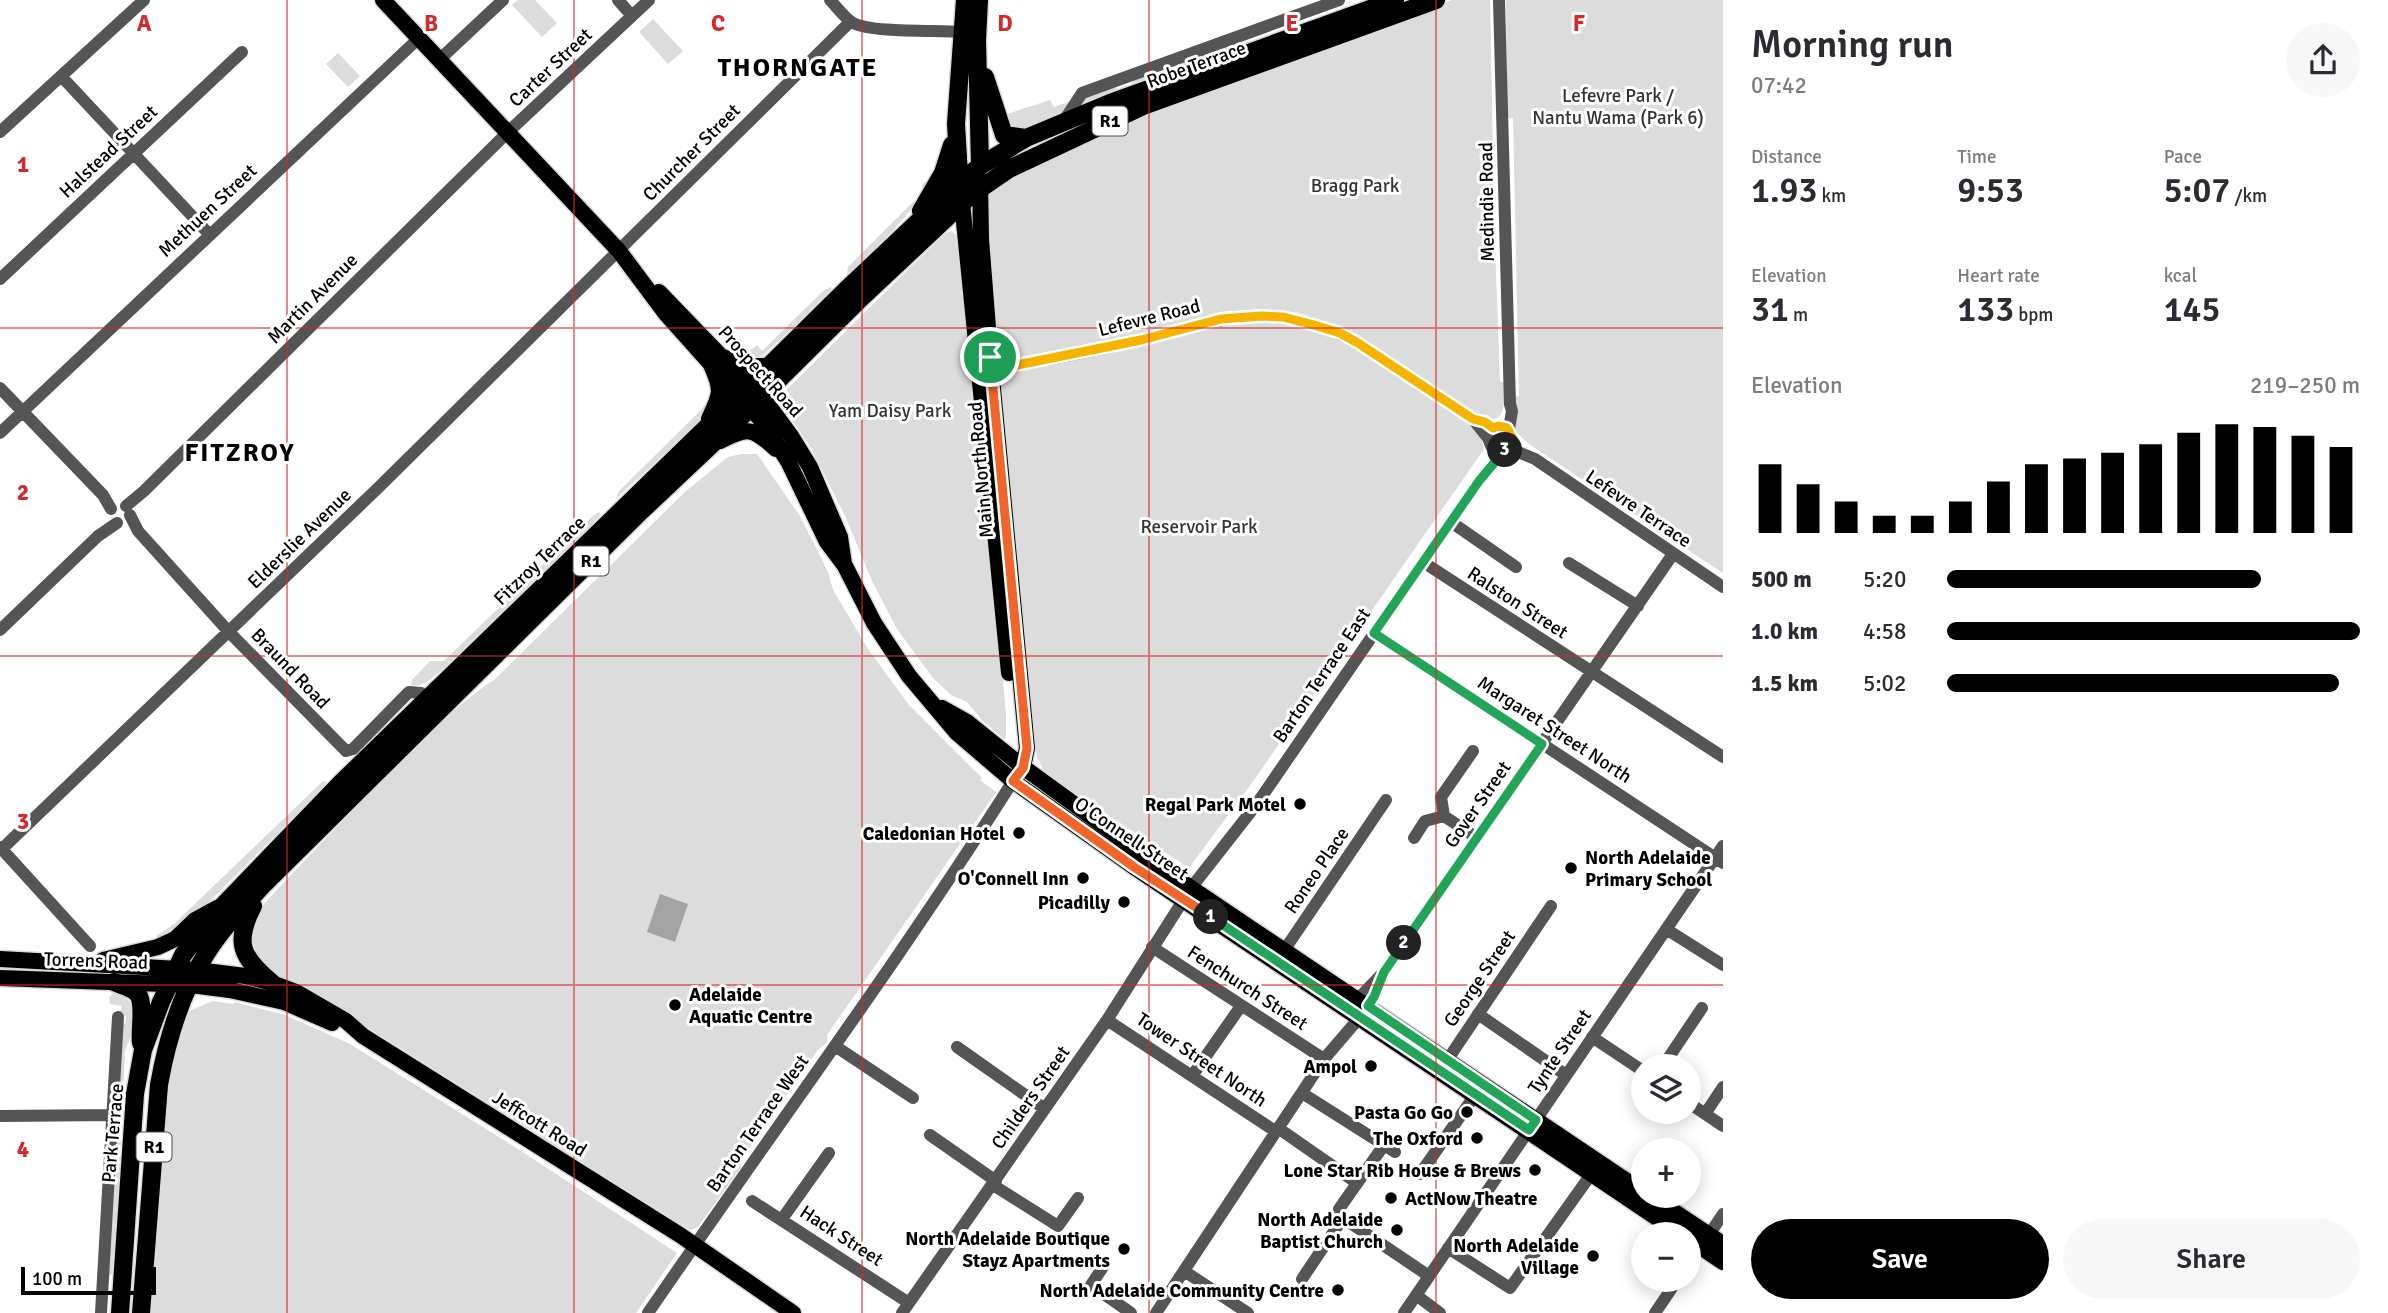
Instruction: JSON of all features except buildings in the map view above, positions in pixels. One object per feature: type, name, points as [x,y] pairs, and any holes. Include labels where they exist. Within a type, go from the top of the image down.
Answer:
[{"type":"highway","name":"Main North Road","points":[[965,0],[980,166]]},
{"type":"highway","name":"Main North Road","points":[[962,202],[956,124],[969,36],[979,0]]},
{"type":"highway","name":"Robe Terrace","points":[[959,183],[980,166],[1026,138],[1063,122],[1249,52],[1292,27],[1395,0]]},
{"type":"highway","name":"Robe Terrace","points":[[980,188],[1009,169],[1143,106],[1436,0]]},
{"type":"highway","points":[[1292,27],[1300,41],[1353,23],[1386,18]]},
{"type":"highway","points":[[969,36],[1000,129],[1004,135],[1026,138]]},
{"type":"highway","points":[[1230,74],[1242,64],[1249,52]]},
{"type":"highway","points":[[906,234],[943,173],[956,124]]},
{"type":"highway","name":"Fitzroy Terrace","points":[[194,978],[206,954],[233,918],[264,884],[637,515],[710,436],[852,295],[906,234],[959,183]]},
{"type":"highway","name":"Fitzroy Terrace","points":[[750,396],[767,366],[980,188]]},
{"type":"highway","points":[[710,436],[721,392],[717,362]]},
{"type":"highway","name":"Fitzroy Terrace","points":[[172,977],[193,941],[222,905],[340,784],[614,515],[710,436]]},
{"type":"highway","points":[[614,515],[637,515]]},
{"type":"highway","points":[[491,635],[516,621],[563,575],[573,579]]},
{"type":"highway","points":[[426,698],[438,698],[460,677],[483,667]]},
{"type":"highway","points":[[340,784],[351,784],[380,757],[407,741]]},
{"type":"highway","points":[[264,884],[241,935],[244,951],[251,964],[272,983]]},
{"type":"highway","name":"Park Terrace","points":[[120,1313],[134,1105],[142,1050],[172,977]]},
{"type":"highway","name":"R1","points":[[141,1313],[161,1072],[170,1035],[194,978]]},
{"type":"highway","points":[[114,982],[136,992],[141,1003],[139,1030],[142,1050]]},
{"type":"main road","name":"Prospect Road","points":[[383,0],[624,258],[666,314],[792,436],[810,467],[840,537],[845,566]]},
{"type":"main road","name":"Main North Road","points":[[980,166],[981,239],[990,357],[1027,748],[1019,764]]},
{"type":"main road","name":"Main North Road","points":[[962,202],[1019,764]]},
{"type":"main road","points":[[717,362],[767,366]]},
{"type":"main road","name":"Prospect Road","points":[[750,396],[778,442],[827,542],[845,566],[862,603],[887,644],[909,676],[957,733],[1013,781]]},
{"type":"main road","points":[[710,436],[748,431],[767,441],[788,461]]},
{"type":"main road","name":"Prospect Road","points":[[934,704],[967,722],[1019,764]]},
{"type":"main road","points":[[1013,781],[1019,764]]},
{"type":"main road","name":"O'Connell Street","points":[[1019,764],[1187,894]]},
{"type":"main road","name":"O'Connell Street","points":[[1013,781],[1281,956],[1532,1125],[1631,1185]]},
{"type":"main road","points":[[91,963],[158,947],[175,939],[195,920],[222,905]]},
{"type":"main road","name":"Torrens Road","points":[[0,959],[91,963],[172,977],[194,978]]},
{"type":"main road","name":"Jeffcott Road","points":[[194,978],[245,976],[272,983],[320,1005],[346,1021],[363,1036]]},
{"type":"main road","name":"Torrens Road","points":[[0,978],[114,982],[172,977]]},
{"type":"main road","name":"Jeffcott Road","points":[[194,978],[298,1006],[363,1036],[695,1245],[793,1313]]},
{"type":"main road","name":"O'Connell Street","points":[[1444,1065],[1475,1095],[1532,1125],[1592,1173],[1663,1222]]},
{"type":"main road","points":[[1663,1208],[1679,1222]]},
{"type":"main road","points":[[1701,1240],[1723,1244]]},
{"type":"main road","points":[[1701,1242],[1723,1262]]},
{"type":"street","points":[[0,132],[144,0]]},
{"type":"street","points":[[439,60],[503,0]]},
{"type":"street","points":[[618,0],[632,16]]},
{"type":"street","name":"Carter Street","points":[[507,133],[649,0]]},
{"type":"street","points":[[830,0],[850,22],[876,28],[969,36]]},
{"type":"street","name":"Robe Terrace","points":[[1063,122],[1082,93],[1242,34],[1292,27],[1339,0]]},
{"type":"street","name":"Medindie Road","points":[[1499,0],[1512,411],[1500,438]]},
{"type":"street","name":"Churcher Street","points":[[624,258],[850,22]]},
{"type":"street","points":[[1242,34],[1249,52]]},
{"type":"street","name":"Methuen Street","points":[[0,433],[419,38]]},
{"type":"street","name":"Halstead Street","points":[[0,279],[242,52]]},
{"type":"street","points":[[61,76],[209,234]]},
{"type":"street","name":"Martin Avenue","points":[[0,630],[145,491],[507,133]]},
{"type":"street","name":"Elderslie Avenue","points":[[1,848],[624,258]]},
{"type":"street","name":"Lefevre Road","points":[[992,378],[998,372],[1017,365],[1141,340],[1221,319],[1283,317],[1349,338],[1500,438]]},
{"type":"street","name":"Lefevre Road","points":[[990,357],[1017,365]]},
{"type":"street","points":[[0,388],[120,513]]},
{"type":"street","name":"Lefevre Terrace","points":[[1500,438],[1524,447],[1535,459],[1723,587]]},
{"type":"street","name":"Barton Terrace East","points":[[1187,894],[1256,805],[1451,522],[1479,481],[1500,438]]},
{"type":"street","name":"Braund Road","points":[[120,513],[229,632],[346,751],[353,749],[409,692],[421,693],[426,698]]},
{"type":"street","points":[[1451,522],[1516,567]]},
{"type":"street","name":"Gover Street","points":[[1156,1313],[1324,1059],[1673,554]]},
{"type":"street","name":"Ralston Street","points":[[1423,562],[1723,757]]},
{"type":"street","points":[[1569,563],[1638,606]]},
{"type":"street","name":"Margaret Street North","points":[[1374,633],[1719,860]]},
{"type":"street","points":[[1473,751],[1441,797],[1444,816],[1477,838]]},
{"type":"street","name":"Barton Terrace West","points":[[648,1313],[835,1046],[1013,781]]},
{"type":"street","name":"Roneo Place","points":[[1281,956],[1386,800]]},
{"type":"street","points":[[1413,838],[1425,821],[1444,816]]},
{"type":"street","name":"Tynte Street","points":[[1404,1313],[1666,929],[1719,860],[1723,846]]},
{"type":"street","points":[[1,848],[90,946]]},
{"type":"street","name":"Childers Street","points":[[906,1308],[1107,1020],[1187,894]]},
{"type":"street","name":"George Street","points":[[1444,1065],[1551,906]]},
{"type":"street","points":[[1666,929],[1723,965]]},
{"type":"street","name":"Fenchurch Street","points":[[1152,947],[1324,1059]]},
{"type":"street","points":[[1192,1076],[1241,1006]]},
{"type":"street","points":[[1671,1054],[1702,1007]]},
{"type":"street","points":[[1478,1014],[1566,1075]]},
{"type":"street","name":"Park Terrace","points":[[102,1313],[118,1017]]},
{"type":"street","name":"Tower Street North","points":[[1107,1020],[1357,1183]]},
{"type":"street","points":[[1592,1037],[1631,1063]]},
{"type":"street","points":[[835,1046],[913,1098]]},
{"type":"street","points":[[957,1047],[1045,1109]]},
{"type":"street","points":[[1705,1114],[1723,1087]]},
{"type":"street","points":[[1302,1093],[1395,1152]]},
{"type":"street","points":[[1420,1174],[1475,1095]]},
{"type":"street","points":[[1701,1111],[1723,1126]]},
{"type":"street","points":[[0,1116],[112,1115]]},
{"type":"street","points":[[930,1135],[1058,1226],[1078,1198]]},
{"type":"street","points":[[1339,1209],[1384,1145]]},
{"type":"street","points":[[782,1219],[829,1153]]},
{"type":"street","points":[[1448,1248],[1510,1288],[1592,1173]]},
{"type":"street","name":"Hack Street","points":[[752,1200],[906,1308]]},
{"type":"street","points":[[1701,1238],[1723,1214]]},
{"type":"street","points":[[1301,1279],[1343,1218],[1429,1276]]},
{"type":"street","points":[[1103,1267],[1091,1285],[1131,1313]]},
{"type":"street","points":[[1184,1271],[1248,1313]]},
{"type":"street","points":[[103,1289],[142,1292]]},
{"type":"street","points":[[1655,1313],[1669,1292]]},
{"type":"street","points":[[1416,1296],[1440,1313]]},
{"type":"green space","points":[[518,0],[535,0],[557,23],[542,37],[512,5]]},
{"type":"green space","name":"Bragg Park","points":[[1452,0],[1490,0],[1500,382],[1504,382],[1504,405],[1499,417],[1492,420],[1482,418],[1343,328],[1299,313],[1260,309],[1220,312],[1140,334],[1036,355],[1009,358],[994,351],[987,198],[995,189],[1023,171],[1106,134],[1144,112]]},
{"type":"green space","name":"Lefevre Park / Nantu Wama (Park 6)","points":[[1506,0],[1723,0],[1723,573],[1526,442],[1512,427],[1515,397],[1519,396],[1513,118],[1507,118]]},
{"type":"green space","points":[[653,19],[683,51],[668,64],[639,32]]},
{"type":"green space","points":[[1233,43],[1238,44],[1240,49],[1080,107],[1086,96],[1112,86],[1118,89],[1131,84],[1135,78]]},
{"type":"green space","points":[[338,53],[360,76],[348,87],[326,64]]},
{"type":"green space","points":[[1050,100],[1054,107],[1068,102],[1070,104],[1065,110],[1019,133],[1015,134],[1007,124],[1004,115]]},
{"type":"green space","points":[[934,172],[927,187],[908,213],[852,272],[847,274],[848,267],[922,193],[922,185]]},
{"type":"green space","name":"Yam Daisy Park","points":[[952,231],[955,234],[964,281],[986,484],[1006,715],[1004,739],[982,720],[967,702],[951,695],[933,678],[897,629],[811,448],[782,405],[784,402],[780,396],[927,251],[946,233]]},
{"type":"green space","points":[[831,287],[828,295],[762,356],[749,361],[746,354],[757,345],[762,351],[823,291]]},
{"type":"green space","name":"Reservoir Park","points":[[1261,317],[1325,330],[1472,420],[1480,433],[1484,449],[1254,780],[1189,868],[1074,793],[1044,771],[1037,757],[1017,621],[997,375]]},
{"type":"green space","points":[[713,392],[704,417],[616,499],[618,492],[701,410]]},
{"type":"green space","points":[[757,454],[800,516],[828,572],[833,590],[868,649],[909,705],[982,778],[980,780],[996,792],[827,1035],[827,1042],[817,1051],[743,1158],[740,1169],[698,1227],[690,1230],[324,1000],[276,977],[250,956],[251,918],[435,728],[495,679],[686,491],[728,457]]},
{"type":"green space","points":[[599,512],[601,514],[591,526],[444,668],[425,683],[411,686],[412,680],[430,661],[444,661]]},
{"type":"green space","points":[[326,781],[326,785],[187,924],[160,942],[156,936],[174,924]]},
{"type":"green space","points":[[114,992],[129,1001],[133,1026],[125,1051],[116,1237],[110,1276],[108,1272],[121,1024],[125,1024],[126,1016],[119,1014],[122,1006],[110,1004],[109,998]]},
{"type":"green space","points":[[213,1001],[235,1002],[285,1015],[350,1044],[677,1253],[636,1313],[148,1313],[165,1088],[187,1012]]},
{"type":"shaded area","points":[[660,894],[688,904],[675,942],[647,932]]},
{"type":"place","name":"Regal Park Motel","points":[[1300,804]]},
{"type":"place","name":"Caledonian Hotel","points":[[1019,833]]},
{"type":"place","name":"North Adelaide Primary School","points":[[1571,868]]},
{"type":"place","name":"O'Connell Inn","points":[[1083,878]]},
{"type":"place","name":"Picadilly","points":[[1124,902]]},
{"type":"place","name":"Adelaide Aquatic Centre","points":[[675,1005]]},
{"type":"place","name":"Ampol","points":[[1371,1066]]},
{"type":"place","name":"Pasta Go Go","points":[[1467,1112]]},
{"type":"place","name":"The Oxford","points":[[1477,1138]]},
{"type":"place","name":"Lone Star Rib House & Brews","points":[[1535,1170]]},
{"type":"place","name":"ActNow Theatre","points":[[1391,1198]]},
{"type":"place","name":"North Adelaide Baptist Church","points":[[1397,1230]]},
{"type":"place","name":"North Adelaide Boutique Stayz Apartments","points":[[1124,1249]]},
{"type":"place","name":"North Adelaide Village","points":[[1593,1256]]},
{"type":"place","name":"North Adelaide Community Centre","points":[[1338,1290]]},
{"type":"district","name":"THORNGATE","points":[[798,67]]},
{"type":"district","name":"FITZROY","points":[[240,452]]},
{"type":"route","points":[[1283,317],[1340,333],[1473,419],[1485,422],[1493,428],[1504,426],[1511,431],[1513,439],[1510,447],[1503,451],[1479,481],[1374,633],[1542,744],[1384,972],[1368,1006],[1536,1120],[1529,1130],[1134,867],[1013,781],[1023,768],[1027,748],[990,357],[1017,365],[1141,340],[1221,319],[1283,317]]}]
